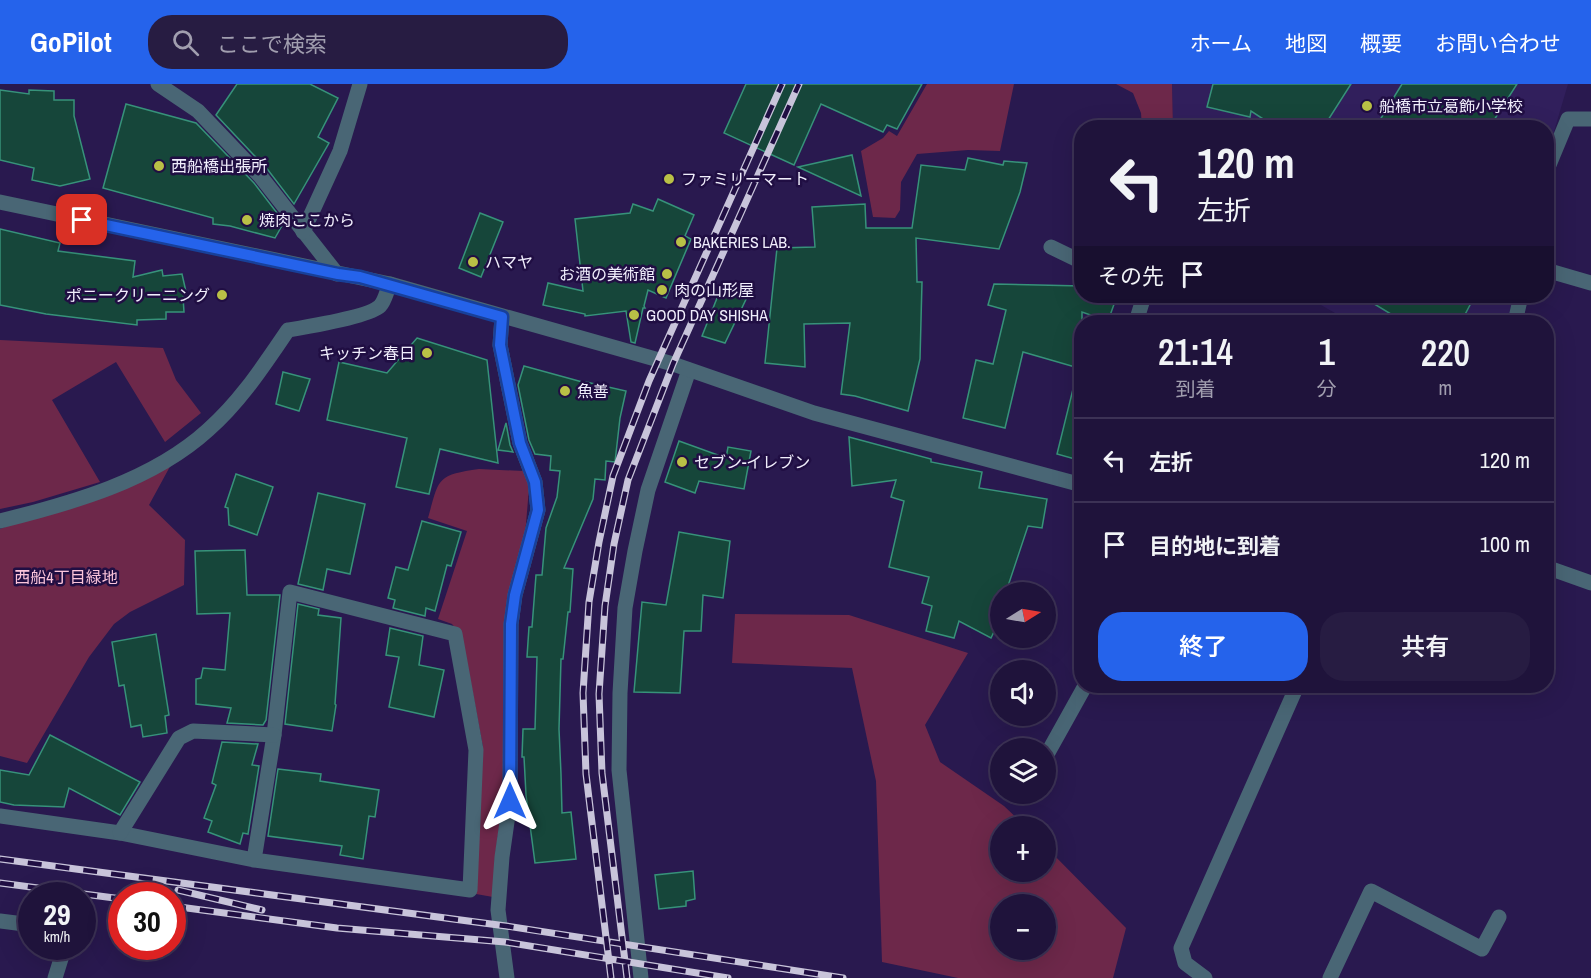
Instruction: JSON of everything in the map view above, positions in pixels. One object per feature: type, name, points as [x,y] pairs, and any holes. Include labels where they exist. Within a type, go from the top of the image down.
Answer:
[{"type":"street","points":[[158,84],[198,111],[261,177],[338,274]]},
{"type":"street","points":[[303,232],[340,151],[360,84]]},
{"type":"street","points":[[1554,153],[1568,119],[1591,119]]},
{"type":"street","points":[[0,202],[390,284],[673,364],[814,413],[1074,483]]},
{"type":"street","points":[[1051,247],[1074,258]]},
{"type":"street","points":[[1554,272],[1591,283]]},
{"type":"street","points":[[0,521],[38,512],[105,490],[164,462],[208,430],[224,414],[248,388],[288,330],[328,324],[373,310],[381,306],[390,284]]},
{"type":"street","points":[[502,317],[500,345],[520,443],[535,482],[538,510],[515,595],[511,624],[510,801],[502,857],[498,910],[507,978]]},
{"type":"street","points":[[641,978],[619,770],[620,693],[625,608],[634,550],[648,490],[689,370]]},
{"type":"street","points":[[1554,570],[1591,583]]},
{"type":"street","points":[[0,816],[120,833],[254,860],[470,890],[476,750],[455,634],[290,592],[274,735],[254,860]]},
{"type":"street","points":[[1056,738],[1081,693]]},
{"type":"street","points":[[1205,978],[1185,963],[1181,948],[1294,693]]},
{"type":"street","points":[[120,833],[179,738],[193,731],[274,735]]},
{"type":"street","points":[[1330,978],[1371,891],[1482,949],[1499,917]]},
{"type":"street","points":[[0,921],[18,923]]},
{"type":"street","points":[[55,978],[61,960]]},
{"type":"shaded area","name":"船橋市立葛飾小学校","points":[[1172,84],[1568,84],[1554,131],[1554,120],[1173,120]]},
{"type":"shaded area","points":[[1317,303],[1514,303],[1511,315],[1339,315]]},
{"type":"green space","points":[[927,84],[1014,84],[1000,151],[968,150],[917,154],[901,182],[900,210],[895,218],[873,217],[861,151],[883,138],[889,131],[897,136]]},
{"type":"green space","points":[[1116,84],[1172,84],[1173,120],[1142,120],[1133,93]]},
{"type":"green space","points":[[0,340],[163,348],[176,380],[201,413],[165,442],[116,362],[52,400],[100,482],[33,502],[0,509]]},
{"type":"green space","name":"西船4丁目緑地","points":[[173,461],[149,505],[185,540],[184,585],[130,612],[114,624],[89,657],[27,763],[0,756],[0,529]]},
{"type":"green space","points":[[479,469],[524,471],[529,488],[493,897],[476,894],[483,747],[462,636],[452,624],[438,619],[467,531],[428,518],[442,481],[454,474]]},
{"type":"green space","points":[[735,614],[849,615],[968,653],[925,725],[940,762],[990,796],[990,804],[1001,804],[1014,816],[990,816],[990,882],[1056,882],[1056,857],[1126,928],[1113,978],[958,978],[882,962],[876,781],[852,668],[732,663]]},
{"type":"building","points":[[237,84],[310,84],[338,98],[318,137],[329,143],[294,204],[268,170],[216,115]]},
{"type":"building","points":[[746,84],[922,84],[897,129],[887,125],[883,132],[821,104],[794,165],[724,133]]},
{"type":"building","points":[[1213,84],[1351,84],[1328,120],[1265,120],[1251,111],[1250,117],[1207,107]]},
{"type":"building","points":[[1402,84],[1517,84],[1494,120],[1380,120]]},
{"type":"building","points":[[0,90],[29,94],[29,90],[54,91],[54,100],[74,100],[74,116],[90,179],[60,186],[32,180],[34,168],[0,160]]},
{"type":"building","points":[[126,104],[196,123],[254,183],[284,222],[275,238],[213,224],[213,218],[103,188]]},
{"type":"building","points":[[852,155],[861,196],[798,167]]},
{"type":"building","points":[[968,158],[1003,165],[1004,161],[1027,163],[1020,192],[999,249],[916,238],[917,282],[922,282],[920,359],[908,411],[841,394],[850,323],[804,324],[805,367],[765,363],[777,248],[815,247],[812,207],[865,204],[866,228],[912,228],[921,165],[965,170]]},
{"type":"building","points":[[658,199],[694,215],[685,236],[691,239],[666,298],[648,290],[635,343],[631,342],[626,311],[585,316],[585,314],[543,305],[548,283],[583,291],[575,219],[630,213],[633,204],[653,211]]},
{"type":"building","points":[[480,213],[503,222],[481,277],[459,268]]},
{"type":"building","points":[[0,229],[60,243],[58,251],[135,261],[133,277],[162,270],[163,276],[182,274],[187,296],[183,297],[184,312],[166,312],[166,319],[137,320],[137,325],[46,314],[0,305]]},
{"type":"building","points":[[723,283],[750,291],[725,343],[702,336]]},
{"type":"building","points":[[994,284],[1074,286],[1074,303],[1114,303],[1110,315],[1091,315],[1082,312],[1082,315],[1074,315],[1074,367],[1023,352],[1005,428],[963,418],[976,360],[993,364],[1006,310],[988,305]]},
{"type":"building","points":[[1373,303],[1471,303],[1465,315],[1392,315]]},
{"type":"building","points":[[417,338],[487,360],[498,463],[440,449],[429,494],[396,487],[407,438],[327,420],[339,362],[387,373]]},
{"type":"building","points":[[524,366],[626,391],[615,462],[606,461],[605,480],[595,479],[593,499],[564,568],[573,569],[570,612],[568,612],[563,659],[561,659],[559,729],[562,813],[571,812],[576,859],[535,863],[526,795],[524,757],[522,757],[523,729],[535,729],[537,657],[527,657],[536,575],[542,575],[546,528],[557,497],[560,471],[550,470],[551,456],[535,454],[529,440],[518,385]]},
{"type":"building","points":[[283,372],[310,379],[299,411],[276,404]]},
{"type":"building","points":[[1073,389],[1074,389],[1074,459],[1057,454]]},
{"type":"building","points":[[506,423],[510,445],[513,452],[498,450]]},
{"type":"building","points":[[849,437],[931,459],[931,462],[982,472],[979,488],[1047,499],[1042,528],[1028,526],[1009,582],[990,582],[990,637],[959,621],[954,638],[926,631],[932,606],[922,603],[929,577],[889,567],[904,501],[891,497],[896,480],[852,486]]},
{"type":"building","points":[[679,441],[726,458],[728,447],[751,451],[744,489],[699,481],[695,493],[665,482]]},
{"type":"building","points":[[236,474],[273,487],[257,535],[229,525],[228,508],[225,507]]},
{"type":"building","points":[[318,493],[365,504],[350,574],[327,569],[323,590],[298,584]]},
{"type":"building","points":[[422,521],[461,532],[451,566],[447,565],[435,611],[426,608],[425,616],[393,608],[395,600],[388,598],[396,567],[408,570]]},
{"type":"building","points":[[679,532],[730,541],[723,598],[703,595],[701,631],[684,631],[680,693],[634,692],[642,602],[666,605]]},
{"type":"building","points":[[245,550],[247,595],[280,595],[266,720],[263,725],[227,723],[231,708],[196,704],[196,679],[201,678],[203,668],[225,670],[230,613],[197,614],[195,551]]},
{"type":"building","points":[[298,604],[319,609],[318,615],[341,618],[336,705],[332,731],[285,724]]},
{"type":"building","points":[[390,628],[423,636],[419,665],[444,670],[434,717],[389,707],[399,657],[386,655]]},
{"type":"building","points":[[156,634],[169,715],[165,716],[167,733],[143,737],[141,725],[131,727],[124,685],[119,686],[112,642]]},
{"type":"building","points":[[50,735],[140,782],[120,815],[69,788],[64,807],[14,805],[0,802],[0,770],[29,775]]},
{"type":"building","points":[[222,742],[258,744],[252,765],[259,766],[248,834],[243,833],[240,844],[208,832],[212,821],[204,818],[216,785],[212,783]]},
{"type":"building","points":[[278,769],[321,774],[320,781],[379,790],[375,817],[369,816],[363,859],[340,855],[342,846],[268,836]]},
{"type":"building","points":[[693,871],[695,899],[686,901],[686,906],[659,909],[655,875]]},
{"type":"railway","points":[[611,978],[586,774],[583,693],[589,602],[599,542],[613,476],[649,381],[782,84]]},
{"type":"railway","points":[[627,978],[602,773],[599,694],[605,606],[614,544],[628,480],[673,364],[799,84]]},
{"type":"railway","points":[[0,859],[506,926],[843,978]]},
{"type":"railway","points":[[0,883],[108,897]]},
{"type":"railway","points":[[186,892],[262,910]]},
{"type":"railway","points":[[186,908],[337,928],[505,942],[728,978]]},
{"type":"place","name":"船橋市立葛飾小学校","points":[[1367,106]]},
{"type":"place","name":"西船橋出張所","points":[[159,166]]},
{"type":"place","name":"ファミリーマート","points":[[669,179]]},
{"type":"place","name":"焼肉ここから","points":[[247,220]]},
{"type":"place","name":"BAKERIES LAB.","points":[[681,242]]},
{"type":"place","name":"ハマヤ","points":[[473,262]]},
{"type":"place","name":"お酒の美術館","points":[[667,274]]},
{"type":"place","name":"肉の山形屋","points":[[662,290]]},
{"type":"place","name":"ポニークリーニング","points":[[222,295]]},
{"type":"place","name":"GOOD DAY SHISHA","points":[[634,315]]},
{"type":"place","name":"キッチン春日","points":[[427,353]]},
{"type":"place","name":"魚善","points":[[565,391]]},
{"type":"place","name":"セブン-イレブン","points":[[682,462]]},
{"type":"route","points":[[82,220],[360,277],[502,317],[500,345],[520,443],[535,482],[538,510],[515,595],[511,624],[510,801]]}]
